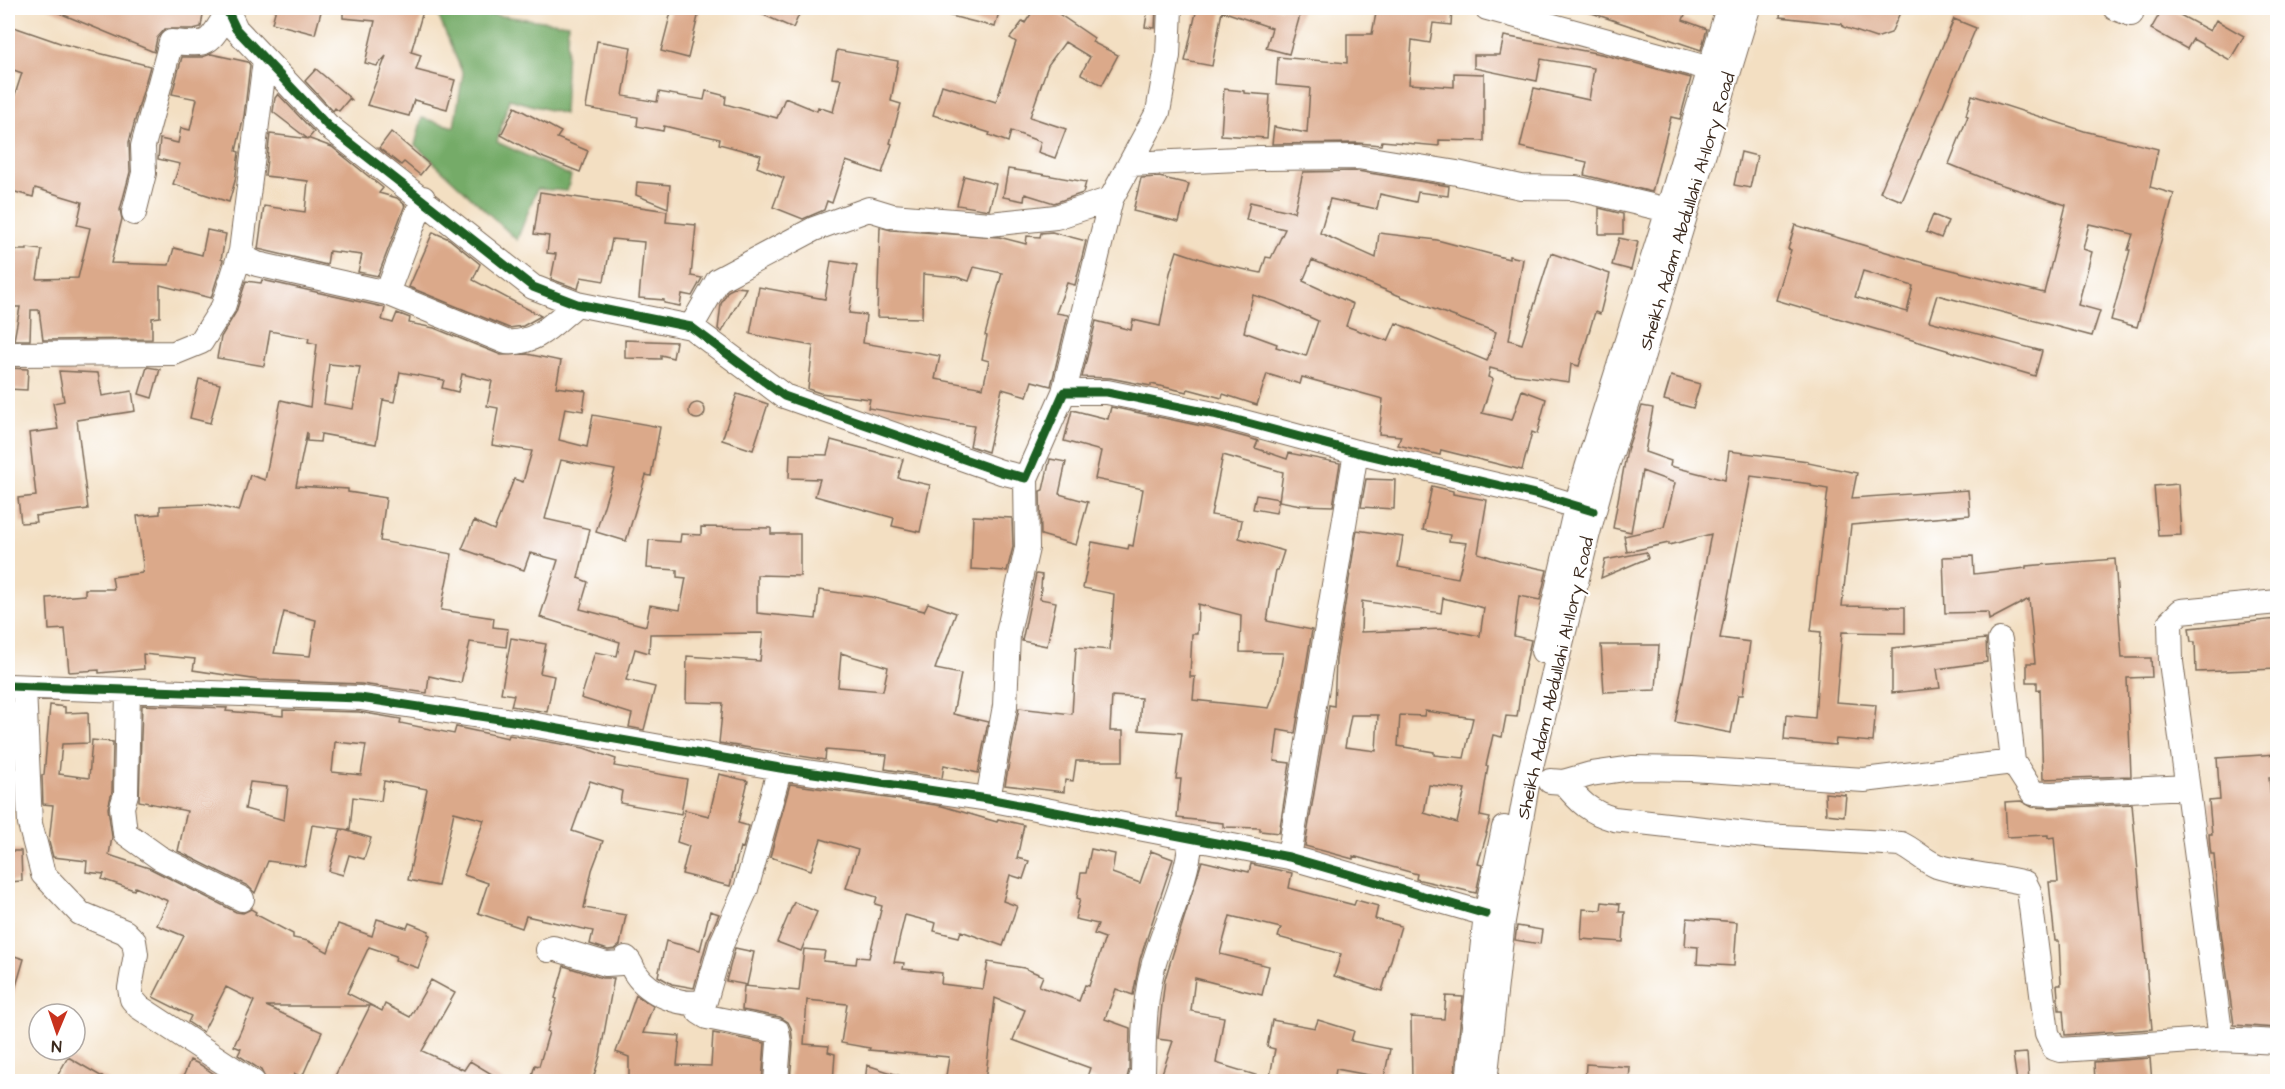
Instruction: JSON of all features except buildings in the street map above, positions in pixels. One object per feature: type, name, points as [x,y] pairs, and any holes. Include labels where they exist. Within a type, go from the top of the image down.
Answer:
[{"type":"street","points":[[988,800],[1005,705],[1008,633],[1027,548],[1026,478],[1064,392],[1111,199],[1158,112],[1168,56],[1170,8]]},
{"type":"street","points":[[1487,8],[1711,69]]},
{"type":"street","name":"Sheikh Adam Abdullahi Al-Ilory Road","points":[[1468,1082],[1486,914],[1514,776],[1668,210],[1728,8]]},
{"type":"street","name":"Sheikh Adam Abdullahi Al-Ilory Road","points":[[1485,1082],[1503,921],[1528,778],[1585,509],[1748,8]]},
{"type":"street","points":[[227,9],[236,29],[328,126],[423,198],[533,287],[577,304],[691,327],[784,396],[1001,472],[1026,478]]},
{"type":"street","points":[[134,213],[144,173],[143,146],[171,42],[203,44],[213,37],[227,9]]},
{"type":"street","points":[[8,354],[174,353],[201,342],[223,307],[241,251],[266,60]]},
{"type":"street","points":[[1130,164],[1260,158],[1358,157],[1521,186],[1575,188],[1668,210]]},
{"type":"street","points":[[387,293],[423,198]]},
{"type":"street","points":[[691,327],[718,280],[814,229],[869,209],[891,216],[990,224],[1056,217],[1111,199]]},
{"type":"street","points":[[241,251],[247,260],[258,264],[387,293],[506,342],[520,343],[533,339],[577,304]]},
{"type":"street","points":[[1064,392],[1107,392],[1158,401],[1356,452],[1543,496],[1585,509]]},
{"type":"street","points":[[1289,857],[1356,452]]},
{"type":"street","points":[[2221,1038],[2170,662],[2170,622],[2181,611],[2277,602]]},
{"type":"street","points":[[2000,640],[2013,762],[2033,793],[2040,795],[2187,787]]},
{"type":"street","points":[[253,1082],[140,1007],[132,999],[130,988],[136,954],[134,941],[125,932],[80,914],[43,874],[30,824],[16,687],[360,698],[519,722],[780,768],[988,800],[1289,857],[1486,914]]},
{"type":"street","points":[[128,691],[126,794],[123,807],[125,833],[160,858],[242,899]]},
{"type":"street","points":[[1528,778],[1563,782],[1591,774],[1632,768],[1691,769],[1864,780],[2013,762]]},
{"type":"street","points":[[548,950],[553,948],[606,964],[621,963],[626,958],[630,961],[636,974],[659,995],[697,1003],[705,1001],[721,945],[746,889],[780,768]]},
{"type":"street","points":[[1563,782],[1579,801],[1596,814],[1614,819],[1765,836],[1894,843],[1911,849],[1935,865],[2025,883],[2029,891],[2047,1033],[2054,1048],[2068,1051],[2221,1038],[2277,1042]]},
{"type":"street","points":[[1140,1082],[1143,1072],[1144,1008],[1154,964],[1189,861],[1191,839]]},
{"type":"street","points":[[697,1003],[699,1012],[707,1017],[777,1031],[776,1082]]},
{"type":"green space","points":[[435,8],[568,24],[564,114],[509,99],[497,142],[571,176],[567,191],[537,189],[517,240],[415,145],[422,118],[454,127],[463,74]]},
{"type":"cycle path","points":[[226,8],[236,29],[328,126],[533,287],[577,304],[691,327],[784,396],[1001,472],[1026,478],[1064,392],[1107,392],[1214,414],[1356,452],[1543,496],[1593,511]]},
{"type":"cycle path","points":[[8,686],[360,698],[519,722],[780,768],[988,799],[1289,857],[1486,914]]}]
